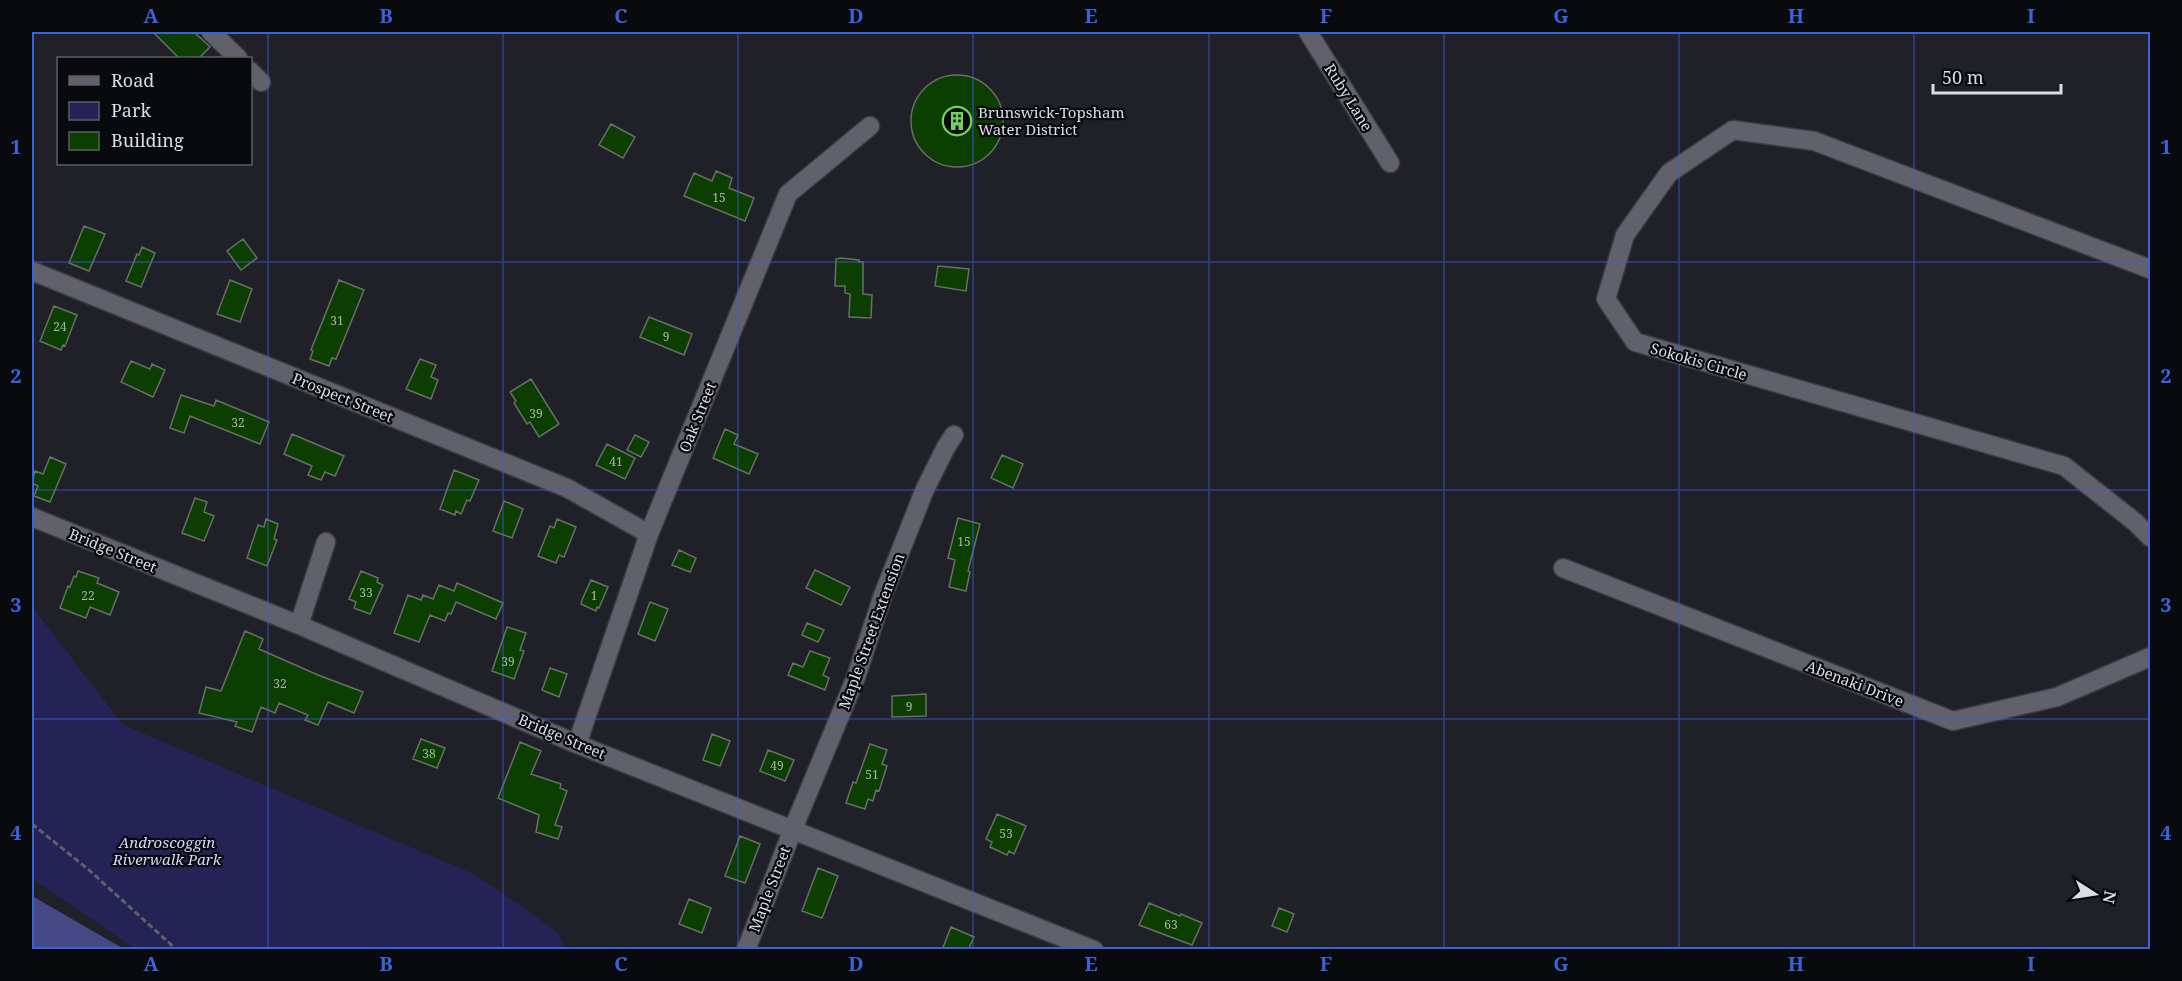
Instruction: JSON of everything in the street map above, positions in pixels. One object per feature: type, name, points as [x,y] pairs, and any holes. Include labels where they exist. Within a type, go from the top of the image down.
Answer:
[{"type":"street","points":[[211,32],[237,57]]},
{"type":"street","name":"Ruby Lane","points":[[1308,32],[1390,163]]},
{"type":"street","name":"Oak Street","points":[[578,744],[649,534],[788,194],[870,126]]},
{"type":"street","name":"Sokokis Circle","points":[[2151,269],[1814,141],[1733,130],[1669,173],[1625,235],[1606,299],[1635,342],[2064,466],[2151,537]]},
{"type":"street","name":"Prospect Street","points":[[32,271],[567,488],[649,534]]},
{"type":"street","name":"Maple Street Extension","points":[[793,829],[856,677],[883,596],[925,489],[954,435]]},
{"type":"street","name":"Bridge Street","points":[[32,517],[299,625],[578,744],[1094,950]]},
{"type":"street","points":[[299,625],[326,542]]},
{"type":"street","name":"Abenaki Drive","points":[[1563,568],[1953,721],[2057,697],[2151,657]]},
{"type":"street","name":"Maple Street","points":[[746,950],[793,829]]},
{"type":"path","points":[[32,824],[89,870],[177,950]]},
{"type":"green space","name":"Androscoggin Riverwalk Park","points":[[32,598],[37,613],[123,725],[476,875],[559,933],[564,949],[135,949],[32,878]]},
{"type":"shaded area","points":[[32,896],[124,949],[32,949]]},
{"type":"building","points":[[153,32],[194,32],[210,47],[200,57],[178,57]]},
{"type":"building","name":"Brunswick-Topsham Water District","points":[[957,75],[975,79],[989,89],[999,103],[1003,121],[999,139],[989,153],[975,163],[957,167],[939,163],[925,153],[915,139],[911,121],[915,103],[925,89],[939,79]]},
{"type":"building","points":[[611,124],[635,137],[623,158],[599,145]]},
{"type":"building","points":[[716,171],[732,178],[729,188],[754,198],[745,221],[684,196],[694,173],[712,181]]},
{"type":"building","points":[[84,226],[105,234],[89,271],[69,263]]},
{"type":"building","points":[[243,239],[257,258],[241,270],[227,251]]},
{"type":"building","points":[[142,247],[155,253],[141,287],[126,281]]},
{"type":"building","points":[[836,259],[863,262],[863,294],[872,295],[871,318],[849,317],[850,294],[845,293],[845,286],[835,286]]},
{"type":"building","points":[[938,266],[969,269],[966,291],[935,286]]},
{"type":"building","points":[[230,280],[252,289],[240,322],[217,314]]},
{"type":"building","points":[[339,280],[364,290],[336,359],[332,358],[329,366],[310,359],[313,351],[311,350]]},
{"type":"building","points":[[54,306],[77,315],[65,346],[63,345],[61,350],[40,341]]},
{"type":"building","points":[[649,317],[692,334],[684,355],[640,337]]},
{"type":"building","points":[[420,359],[436,365],[431,377],[438,380],[431,399],[406,389]]},
{"type":"building","points":[[131,361],[150,369],[152,364],[165,370],[153,397],[121,382]]},
{"type":"building","points":[[531,379],[559,424],[539,437],[530,422],[527,424],[510,392]]},
{"type":"building","points":[[181,395],[214,406],[216,400],[269,422],[260,444],[190,416],[184,433],[170,428]]},
{"type":"building","points":[[725,429],[738,435],[734,444],[758,454],[749,474],[713,458]]},
{"type":"building","points":[[292,434],[344,456],[335,476],[325,472],[321,480],[308,475],[312,466],[284,454]]},
{"type":"building","points":[[635,435],[649,442],[641,457],[627,450]]},
{"type":"building","points":[[607,444],[635,458],[625,479],[596,465]]},
{"type":"building","points":[[1002,455],[1023,464],[1013,488],[991,478]]},
{"type":"building","points":[[50,457],[66,464],[50,502],[34,496],[38,486],[32,483],[35,471],[43,474]]},
{"type":"building","points":[[454,470],[479,480],[470,501],[467,500],[461,514],[456,511],[455,515],[440,509]]},
{"type":"building","points":[[195,498],[207,502],[204,512],[214,516],[204,541],[182,533]]},
{"type":"building","points":[[504,501],[523,509],[512,538],[493,531]]},
{"type":"building","points":[[958,518],[980,524],[968,571],[970,572],[966,591],[949,587],[955,560],[948,558]]},
{"type":"building","points":[[266,519],[278,524],[274,539],[277,540],[267,566],[247,558],[258,525],[264,527]]},
{"type":"building","points":[[557,519],[576,527],[564,557],[559,555],[556,563],[538,556],[550,526],[554,528]]},
{"type":"building","points":[[679,550],[696,558],[690,572],[672,565]]},
{"type":"building","points":[[815,570],[850,587],[841,605],[806,588]]},
{"type":"building","points":[[78,571],[99,578],[97,583],[119,592],[110,615],[90,607],[86,618],[60,608],[68,586],[70,587]]},
{"type":"building","points":[[361,571],[378,578],[377,582],[383,585],[370,614],[354,608],[356,602],[349,599]]},
{"type":"building","points":[[591,580],[608,587],[596,611],[581,604]]},
{"type":"building","points":[[457,583],[503,603],[496,619],[456,602],[445,621],[430,615],[419,642],[394,633],[408,595],[421,600],[423,595],[433,599],[439,585],[454,591]]},
{"type":"building","points":[[650,602],[668,609],[655,641],[638,634]]},
{"type":"building","points":[[807,623],[824,630],[818,642],[802,635]]},
{"type":"building","points":[[507,627],[526,633],[520,650],[524,651],[514,679],[492,671]]},
{"type":"building","points":[[245,631],[263,639],[259,649],[363,692],[354,713],[328,702],[318,725],[305,720],[308,715],[279,703],[275,713],[261,707],[252,732],[235,726],[237,722],[199,713],[206,687],[221,691]]},
{"type":"building","points":[[810,651],[830,658],[823,675],[829,678],[825,690],[788,675],[793,663],[803,667]]},
{"type":"building","points":[[550,668],[567,674],[559,697],[542,690]]},
{"type":"building","points":[[926,694],[926,716],[892,717],[892,696]]},
{"type":"building","points":[[712,734],[730,741],[720,766],[703,760]]},
{"type":"building","points":[[421,739],[445,748],[437,768],[413,759]]},
{"type":"building","points":[[520,742],[541,751],[531,774],[561,784],[560,788],[567,791],[555,825],[562,827],[558,839],[536,832],[539,815],[498,798]]},
{"type":"building","points":[[870,744],[887,750],[882,764],[887,766],[879,791],[876,790],[873,801],[868,799],[865,809],[846,803]]},
{"type":"building","points":[[768,750],[794,760],[785,781],[760,771]]},
{"type":"building","points":[[997,814],[1026,826],[1014,854],[1009,851],[1007,855],[990,847],[992,842],[986,839]]},
{"type":"building","points":[[740,836],[760,844],[745,883],[725,876]]},
{"type":"building","points":[[818,868],[838,876],[822,918],[802,911]]},
{"type":"building","points":[[689,899],[711,908],[702,933],[679,924]]},
{"type":"building","points":[[1149,903],[1202,923],[1192,945],[1139,925]]},
{"type":"building","points":[[1279,908],[1294,914],[1287,932],[1272,926]]},
{"type":"building","points":[[951,927],[974,937],[968,950],[942,950]]},
{"type":"place","name":"Brunswick-Topsham Water District","points":[[957,121]]}]
